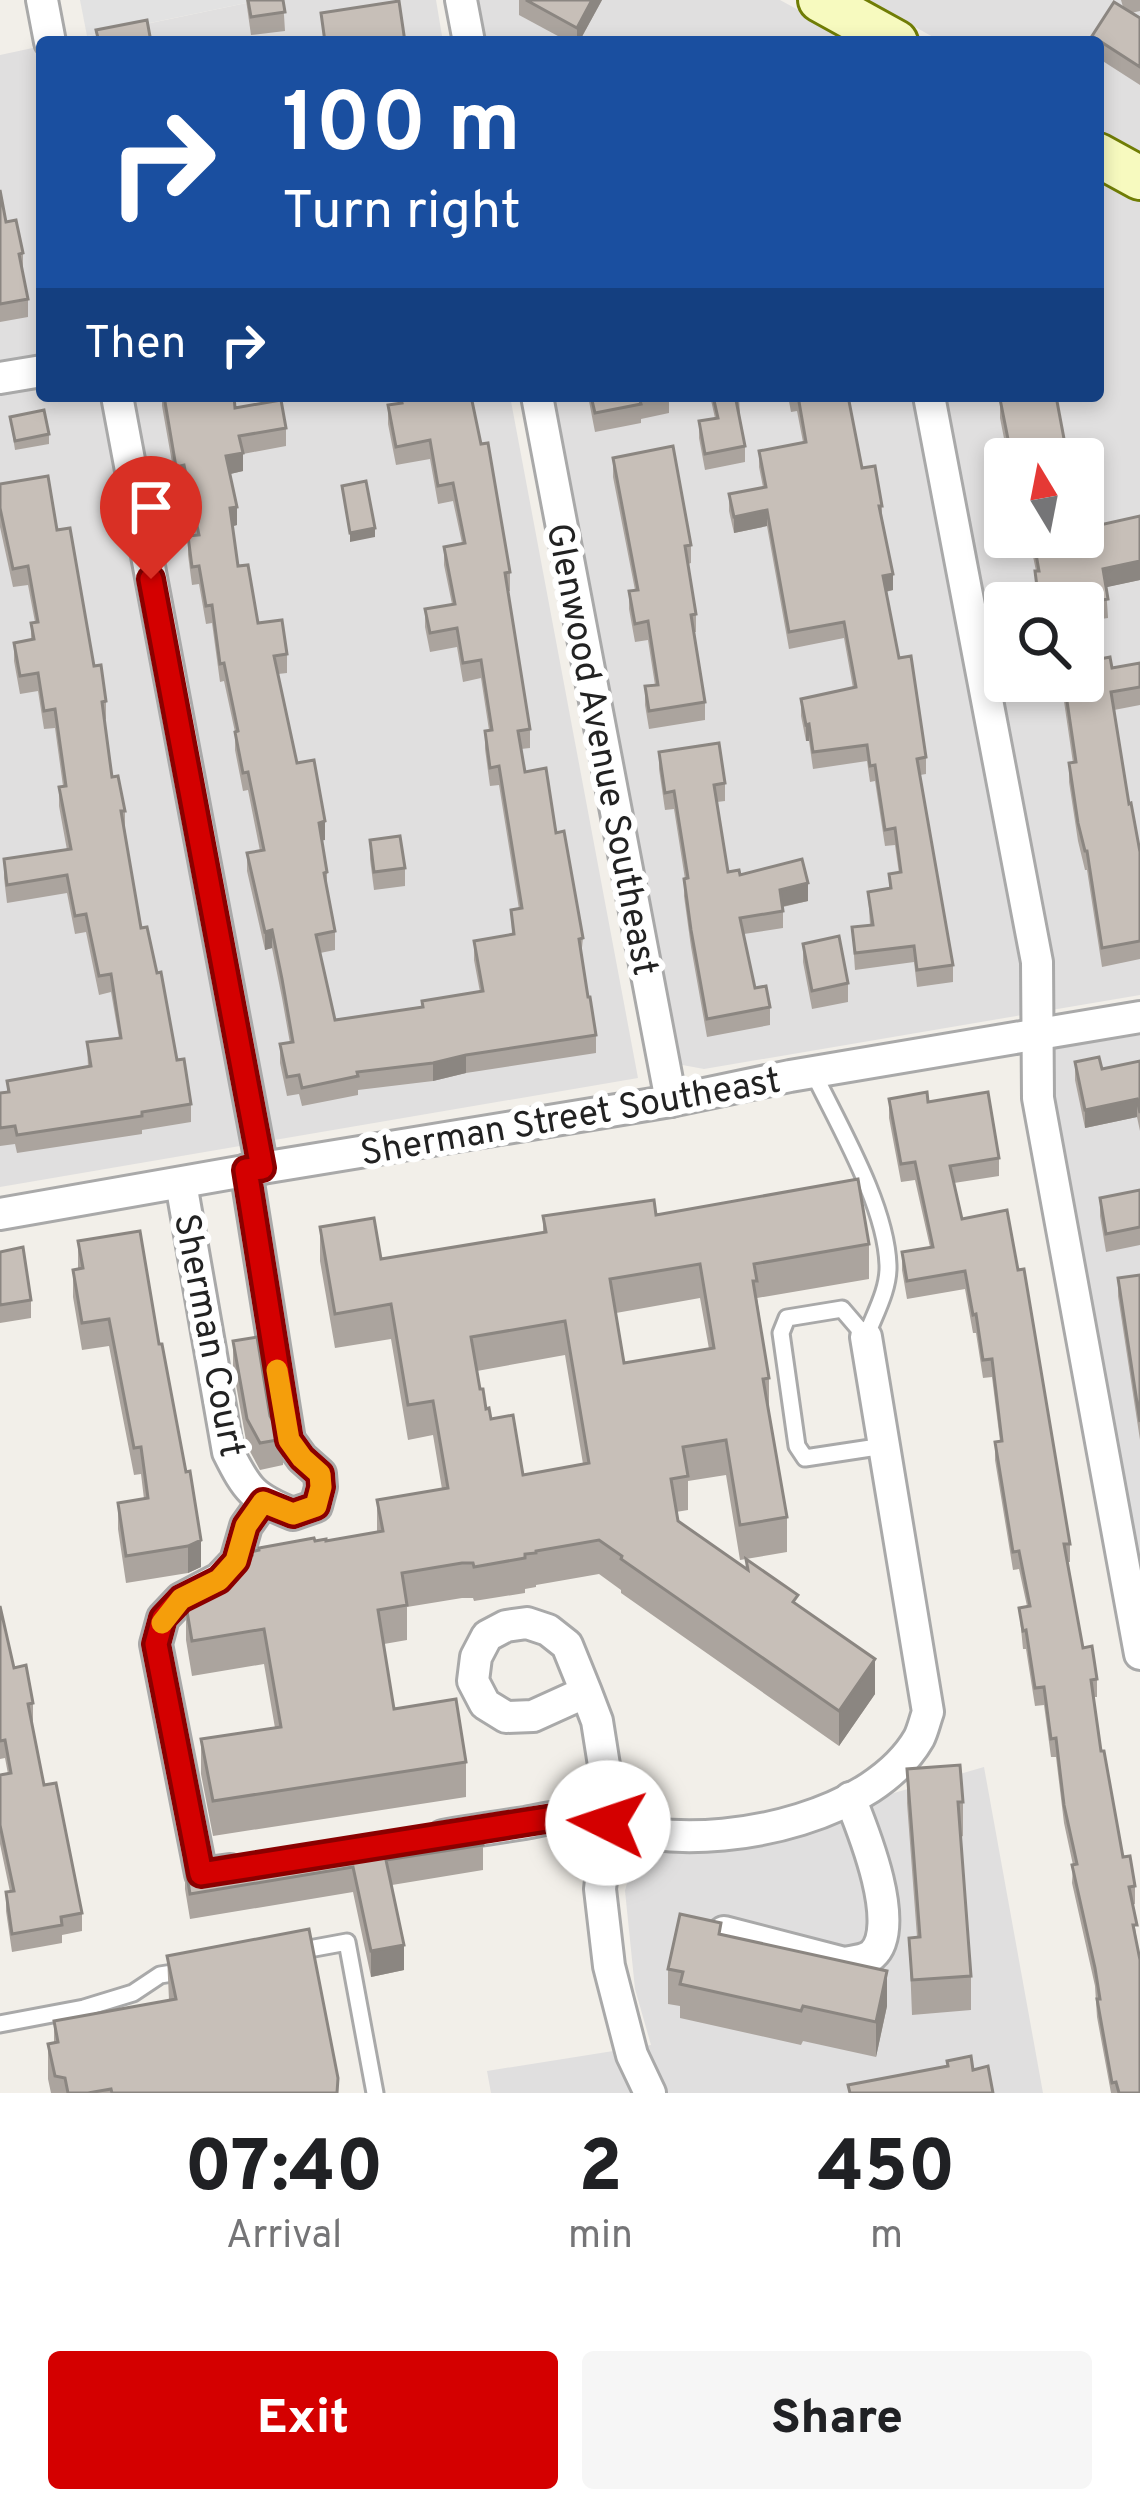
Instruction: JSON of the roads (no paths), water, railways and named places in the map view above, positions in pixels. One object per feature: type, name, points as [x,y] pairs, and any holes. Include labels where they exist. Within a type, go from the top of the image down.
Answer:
[{"type":"main road","points":[[847,15],[885,36]]},
{"type":"main road","points":[[1104,158],[1140,178]]},
{"type":"street","points":[[42,0],[49,36]]},
{"type":"street","points":[[461,0],[468,36]]},
{"type":"street","points":[[0,378],[36,372]]},
{"type":"street","points":[[118,402],[254,1169]]},
{"type":"street","name":"Glenwood Avenue Southeast","points":[[538,402],[670,1101]]},
{"type":"street","points":[[929,402],[1037,962],[1038,1098],[1140,1654]]},
{"type":"street","name":"Sherman Street Southeast","points":[[0,1214],[1140,1017]]},
{"type":"street","name":"Sherman Court","points":[[181,1183],[228,1452],[243,1482],[263,1502],[293,1514],[316,1506],[320,1474],[289,1440],[254,1169]]},
{"type":"street","points":[[425,1838],[559,1817],[654,1834],[742,1832],[825,1810],[870,1788],[895,1767],[920,1737],[928,1712],[866,1337]]},
{"type":"street","points":[[263,1502],[246,1526],[236,1561],[219,1580],[181,1599],[163,1618],[156,1644],[201,1874],[268,1864]]},
{"type":"street","points":[[586,1692],[597,1721],[610,1803],[600,1889],[609,1966],[632,2055],[650,2093]]},
{"type":"street","points":[[724,1932],[844,1963],[875,1953],[882,1937],[877,1875],[850,1798]]},
{"type":"lane","points":[[813,1072],[862,1174],[888,1265],[866,1337],[842,1309],[788,1318],[781,1333],[797,1446],[805,1458],[884,1446]]},
{"type":"lane","points":[[277,1954],[346,1942],[375,2093]]},
{"type":"lane","points":[[0,2024],[85,2008],[133,1993],[160,1975],[207,1967]]}]
